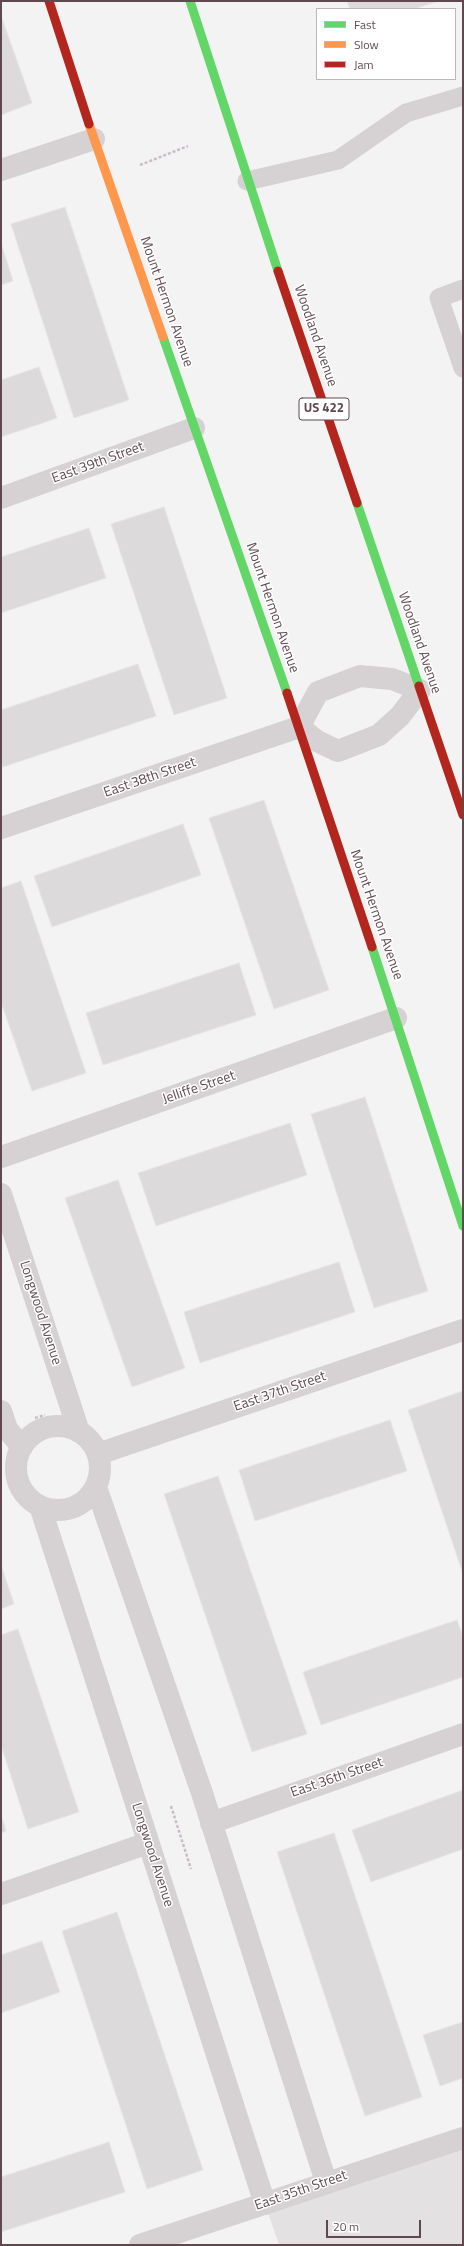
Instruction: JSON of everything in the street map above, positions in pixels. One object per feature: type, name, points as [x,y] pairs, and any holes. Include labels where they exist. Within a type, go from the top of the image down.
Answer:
[{"type":"street","name":"Mount Hermon Avenue","points":[[49,1],[94,139],[299,727],[396,1018],[463,1226]]},
{"type":"street","name":"Woodland Avenue","points":[[190,1],[247,180],[463,816]]},
{"type":"street","points":[[1,170],[94,139]]},
{"type":"street","name":"East 39th Street","points":[[1,498],[194,428]]},
{"type":"street","points":[[360,676],[392,679],[420,690],[400,716],[379,735],[338,751],[317,741],[299,727],[318,692],[360,676]]},
{"type":"street","name":"East 38th Street","points":[[1,828],[299,727]]},
{"type":"street","name":"Jelliffe Street","points":[[1,1157],[396,1018]]},
{"type":"street","name":"Longwood Avenue","points":[[1,1194],[79,1432]]},
{"type":"street","name":"East 37th Street","points":[[98,1454],[463,1330]]},
{"type":"street","points":[[1,1411],[7,1429],[22,1447]]},
{"type":"street","points":[[60,1427],[79,1432],[94,1445],[98,1454],[100,1476],[96,1487],[89,1498],[78,1506],[59,1510],[40,1506],[24,1492],[10,1486],[22,1447],[30,1437],[41,1430],[60,1427]]},
{"type":"street","points":[[96,1487],[211,1823],[326,2182]]},
{"type":"street","name":"Longwood Avenue","points":[[40,1506],[265,2204]]},
{"type":"street","name":"East 36th Street","points":[[211,1823],[463,1734]]},
{"type":"street","points":[[1,1894],[148,1843]]},
{"type":"street","name":"East 35th Street","points":[[140,2245],[265,2204],[326,2182],[463,2138]]},
{"type":"lane","points":[[247,180],[338,160],[406,113],[463,96]]},
{"type":"lane","points":[[463,289],[439,298],[463,368]]},
{"type":"path","points":[[140,166],[188,146]]},
{"type":"path","points":[[32,1419],[48,1415]]},
{"type":"path","points":[[170,1806],[191,1869]]},
{"type":"path","points":[[184,1872],[197,1866]]},
{"type":"shaded area","points":[[463,2138],[463,2245],[279,2245],[265,2204]]},
{"type":"building","points":[[347,1],[439,1],[417,8],[350,8]]},
{"type":"building","points":[[1,16],[32,103],[1,115]]},
{"type":"building","points":[[65,207],[129,400],[74,418],[11,224]]},
{"type":"building","points":[[1,243],[13,281],[1,285]]},
{"type":"building","points":[[39,367],[57,418],[1,437],[1,380]]},
{"type":"building","points":[[164,507],[227,698],[174,715],[111,524]]},
{"type":"building","points":[[89,528],[106,578],[1,613],[1,557]]},
{"type":"building","points":[[138,664],[156,716],[3,767],[1,761],[1,710]]},
{"type":"building","points":[[264,800],[329,990],[274,1009],[209,818]]},
{"type":"building","points":[[183,824],[201,875],[52,927],[34,876]]},
{"type":"building","points":[[21,881],[86,1073],[32,1091],[1,1002],[1,888]]},
{"type":"building","points":[[239,963],[256,1015],[103,1065],[86,1013]]},
{"type":"building","points":[[365,1097],[428,1291],[374,1308],[311,1114]]},
{"type":"building","points":[[290,1123],[307,1175],[156,1226],[138,1173]]},
{"type":"building","points":[[118,1180],[185,1368],[132,1387],[65,1198]]},
{"type":"building","points":[[339,1262],[355,1312],[200,1363],[184,1312]]},
{"type":"building","points":[[463,1391],[463,1574],[408,1410]]},
{"type":"building","points":[[390,1420],[407,1471],[255,1521],[239,1470]]},
{"type":"building","points":[[218,1476],[307,1734],[252,1752],[164,1494]]},
{"type":"building","points":[[1,1565],[14,1604],[1,1609]]},
{"type":"building","points":[[457,1620],[463,1637],[463,1677],[321,1725],[303,1672]]},
{"type":"building","points":[[18,1629],[79,1812],[28,1829],[1,1745],[1,1635]]},
{"type":"building","points":[[463,1790],[463,1849],[371,1882],[352,1830]]},
{"type":"building","points":[[1,1815],[6,1831],[1,1833]]},
{"type":"building","points":[[334,1833],[422,2097],[365,2116],[277,1852]]},
{"type":"building","points":[[117,1912],[203,2170],[147,2189],[62,1931]]},
{"type":"building","points":[[42,1941],[60,1992],[1,2013],[1,1955]]},
{"type":"building","points":[[463,2022],[463,2078],[440,2086],[423,2035]]},
{"type":"building","points":[[109,2142],[125,2192],[1,2232],[1,2177]]},
{"type":"traffic: fast","points":[[190,1],[278,271]]},
{"type":"traffic: fast","points":[[163,337],[287,693]]},
{"type":"traffic: fast","points":[[357,503],[419,686]]},
{"type":"traffic: fast","points":[[372,947],[463,1226]]},
{"type":"traffic: slow","points":[[89,124],[163,337]]},
{"type":"traffic: jam","points":[[49,1],[89,124]]},
{"type":"traffic: jam","points":[[278,271],[357,503]]},
{"type":"traffic: jam","points":[[419,686],[463,815]]},
{"type":"traffic: jam","points":[[287,693],[372,947]]}]
